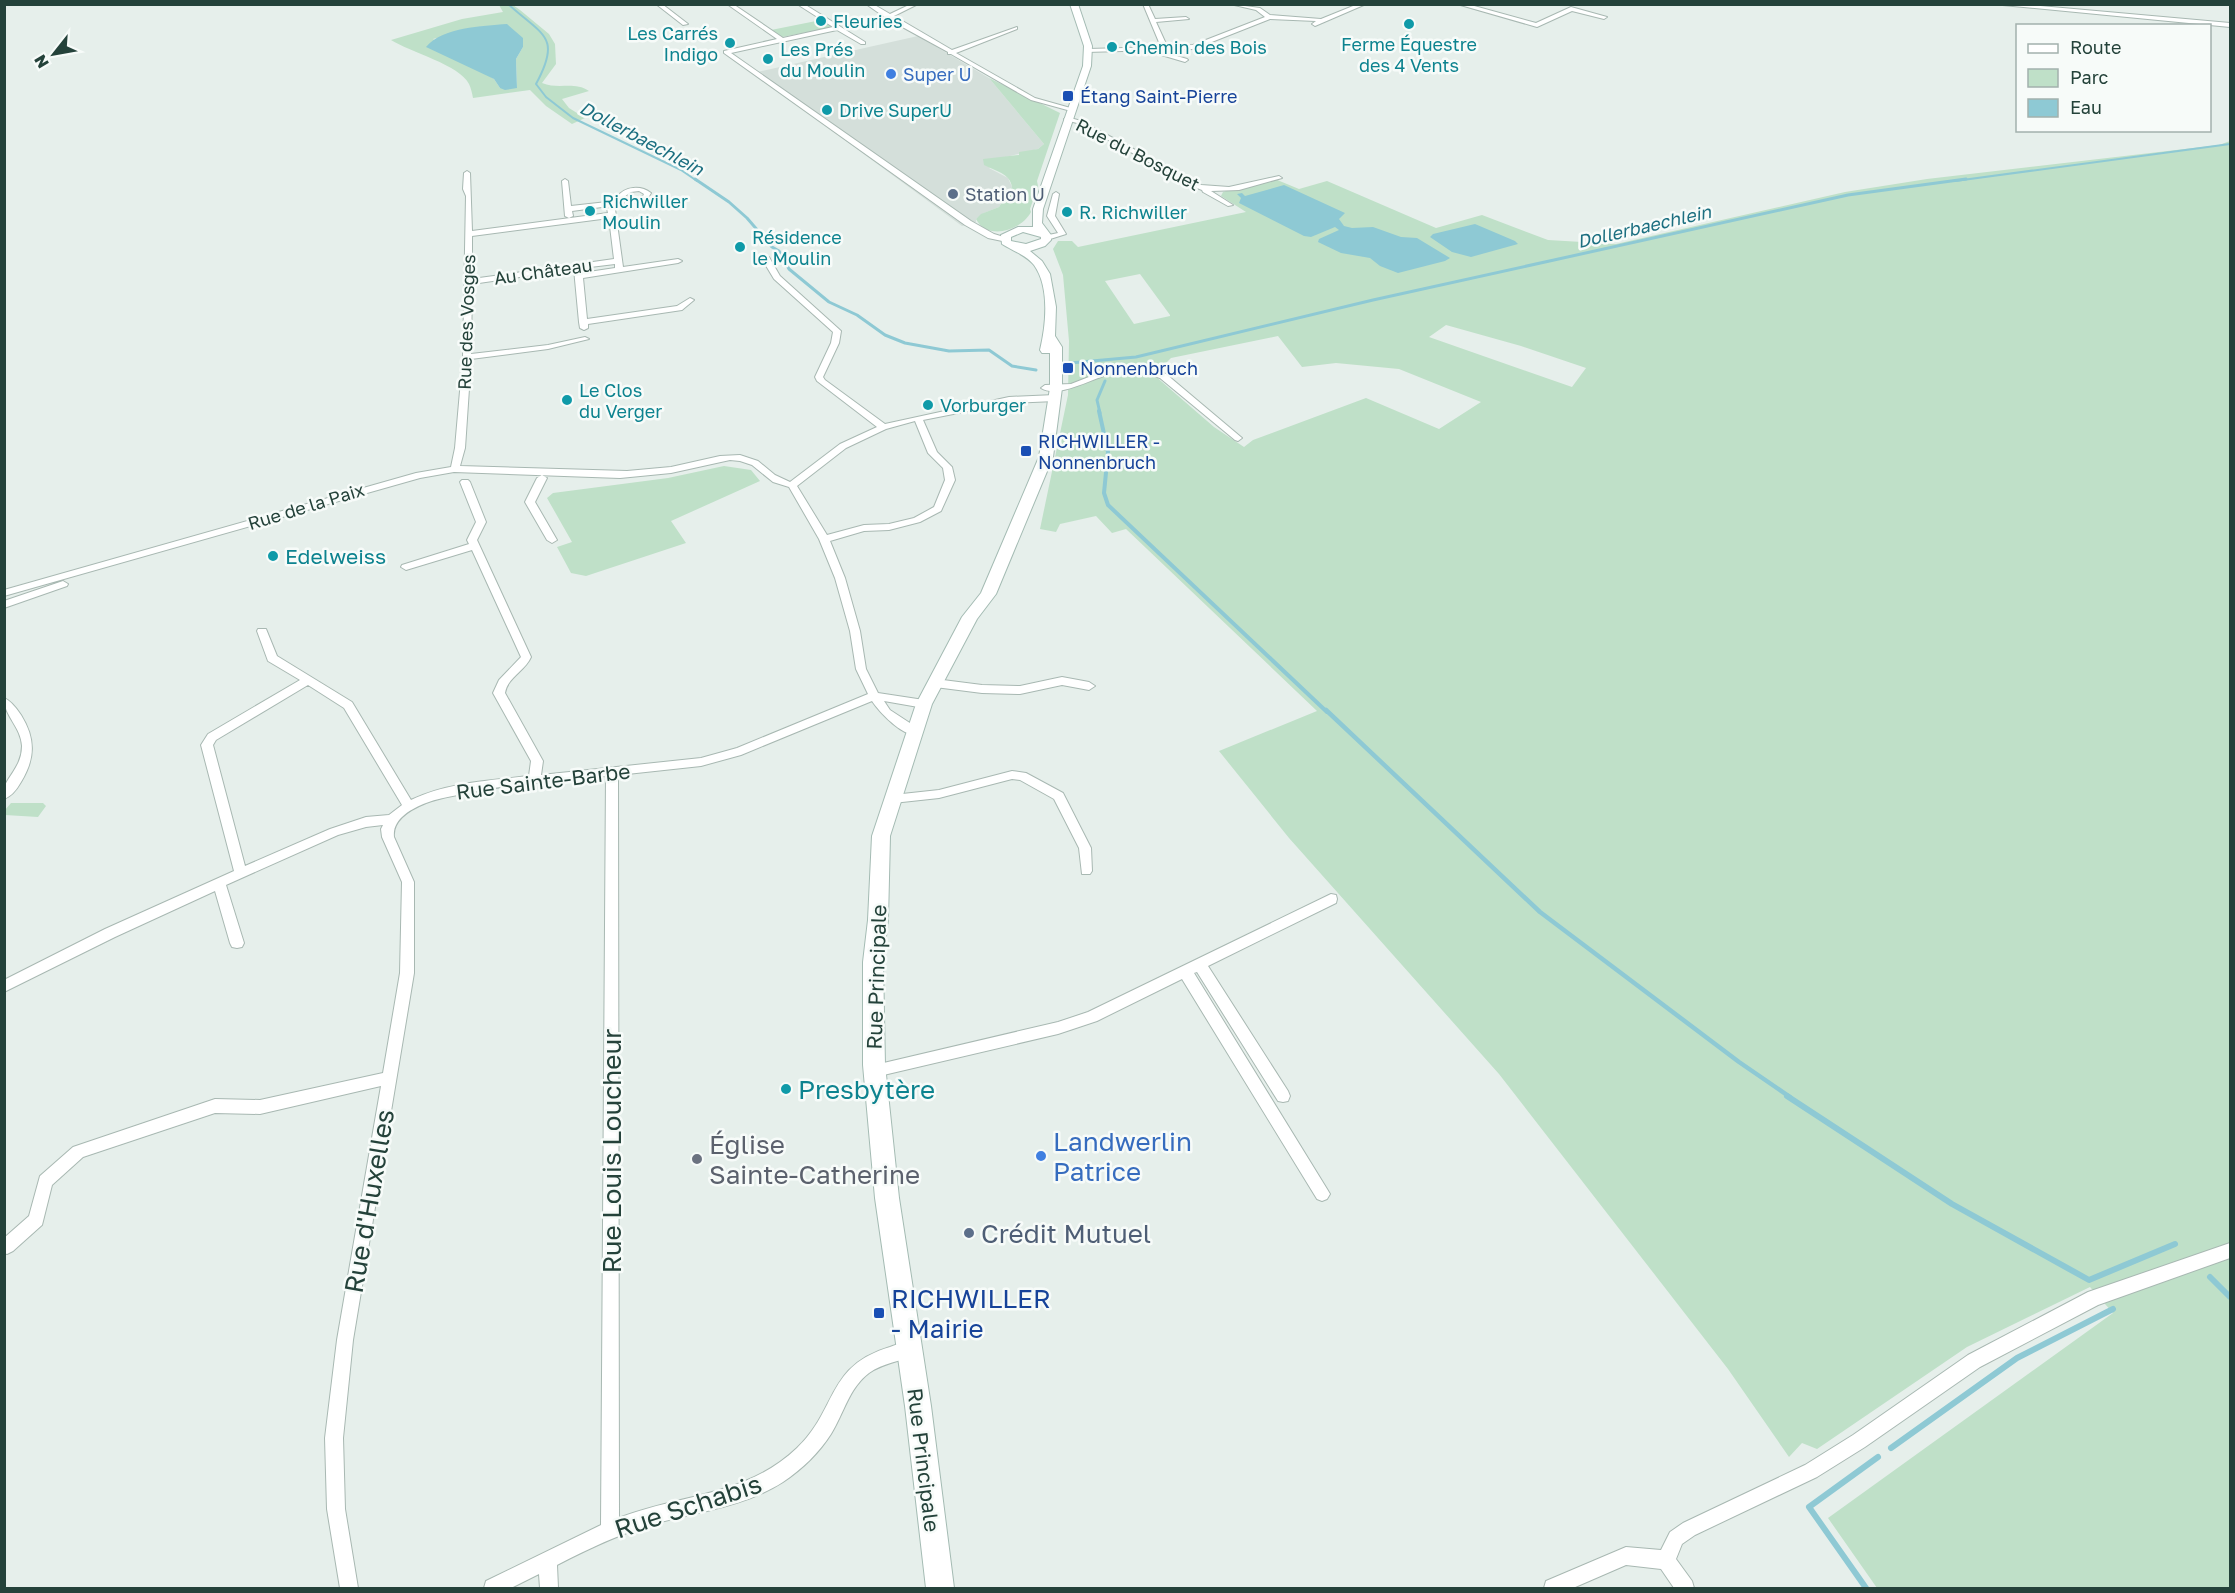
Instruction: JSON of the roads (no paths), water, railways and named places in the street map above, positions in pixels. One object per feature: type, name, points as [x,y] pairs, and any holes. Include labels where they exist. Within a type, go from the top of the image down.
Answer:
[{"type":"main road","points":[[1040,265],[1018,247],[1008,244],[1007,236],[1022,229],[1038,209],[1087,66],[1088,51],[1074,4]]},
{"type":"main road","name":"Rue Principale","points":[[940,1588],[910,1349],[887,1198],[872,1029],[873,962],[878,920],[882,836],[924,704],[970,617],[988,594],[1046,457],[1050,393],[1046,348],[1050,338],[1048,285],[1040,265],[1043,238],[1037,223],[1038,209]]},
{"type":"main road","points":[[1022,229],[1043,238]]},
{"type":"main road","points":[[1018,247],[1043,238]]},
{"type":"street","points":[[658,4],[685,24]]},
{"type":"street","points":[[729,4],[782,40]]},
{"type":"street","points":[[799,4],[863,43]]},
{"type":"street","name":"Rue du Bosquet","points":[[868,4],[1033,99],[1069,114],[1079,122],[1199,187],[1220,190],[1279,178]]},
{"type":"street","points":[[888,17],[916,4]]},
{"type":"street","points":[[1145,4],[1165,48]]},
{"type":"street","points":[[1232,4],[1258,9],[1269,17]]},
{"type":"street","points":[[1459,4],[1537,25],[1571,9],[1604,17]]},
{"type":"street","points":[[1994,4],[2230,25]]},
{"type":"street","points":[[1088,51],[1194,47],[1269,17],[1317,22],[1363,5]]},
{"type":"street","points":[[1153,21],[1186,19]]},
{"type":"street","points":[[838,28],[726,52],[982,231],[1007,236]]},
{"type":"street","points":[[950,53],[1015,28]]},
{"type":"street","points":[[1154,49],[1185,60]]},
{"type":"street","name":"Rue des Vosges","points":[[454,470],[460,448],[467,357],[467,173]]},
{"type":"street","points":[[565,181],[570,221]]},
{"type":"street","points":[[1199,187],[1230,205]]},
{"type":"street","points":[[1043,238],[1062,234],[1051,216],[1056,194]]},
{"type":"street","points":[[568,209],[624,200]]},
{"type":"street","name":"Au Château","points":[[610,204],[619,270]]},
{"type":"street","points":[[468,234],[612,215]]},
{"type":"street","points":[[766,259],[777,277],[837,331],[836,343],[819,377],[821,381],[884,427]]},
{"type":"street","name":"Au Château","points":[[468,282],[618,261]]},
{"type":"street","name":"Au Château","points":[[579,276],[678,261]]},
{"type":"street","points":[[467,357],[548,347],[585,338],[578,267]]},
{"type":"street","points":[[584,322],[679,308],[690,300]]},
{"type":"street","points":[[915,732],[886,713],[874,696],[861,669],[855,631],[840,578],[824,539],[792,485],[843,446],[884,427],[918,418],[1050,393],[1097,379],[1118,369],[1152,372],[1163,376],[1238,438]]},
{"type":"street","points":[[824,539],[864,528],[889,528],[917,520],[938,509],[950,480],[947,467],[933,453],[918,418]]},
{"type":"street","name":"Rue de la Paix","points":[[4,593],[385,483],[454,470],[652,473],[738,458],[754,463],[778,483],[792,485]]},
{"type":"street","name":"Rue de la Paix","points":[[471,470],[542,478],[582,479],[627,474]]},
{"type":"street","points":[[542,478],[530,502],[552,540]]},
{"type":"street","points":[[465,482],[481,522],[472,540],[474,546],[526,657],[524,663],[499,688],[499,693],[537,761],[535,779]]},
{"type":"street","points":[[406,567],[474,546]]},
{"type":"street","name":"Rue de la Paix","points":[[4,605],[143,554]]},
{"type":"street","points":[[262,631],[272,658],[348,705],[409,806]]},
{"type":"street","points":[[241,873],[207,745],[212,737],[307,681]]},
{"type":"street","points":[[935,683],[991,690],[1020,690],[1062,681],[1089,686]]},
{"type":"street","points":[[874,696],[924,704]]},
{"type":"street","name":"Rue Sainte-Barbe","points":[[4,987],[110,933],[241,873],[334,832],[366,822],[392,819],[409,806],[434,796],[483,785],[701,762],[741,751],[874,696]]},
{"type":"street","points":[[4,702],[20,718],[29,738],[26,759],[19,776],[4,795]]},
{"type":"street","name":"Rue Louis Loucheur","points":[[610,1530],[612,772]]},
{"type":"street","points":[[892,799],[939,794],[1012,775],[1022,776],[1059,796],[1085,848],[1086,872]]},
{"type":"street","name":"Rue d'Huxelles","points":[[349,1588],[336,1509],[334,1437],[345,1340],[408,973],[408,882],[388,837],[387,829],[392,819]]},
{"type":"street","points":[[219,883],[237,943]]},
{"type":"street","points":[[875,1071],[1058,1028],[1092,1017],[1331,899]]},
{"type":"street","points":[[1192,968],[1283,1096]]},
{"type":"street","points":[[1192,968],[1322,1194]]},
{"type":"street","points":[[7,1246],[36,1220],[45,1181],[78,1152],[215,1106],[260,1107],[390,1078]]},
{"type":"street","points":[[1666,1560],[1676,1538],[1689,1529],[1811,1471],[1859,1442],[1974,1360],[2094,1298],[2230,1251]]},
{"type":"street","name":"Rue Schabis","points":[[493,1588],[610,1530],[650,1516],[748,1492],[776,1476],[806,1452],[824,1429],[846,1386],[862,1367],[883,1357],[910,1349]]},
{"type":"street","points":[[1553,1588],[1626,1556],[1666,1560]]},
{"type":"street","points":[[547,1560],[549,1588]]},
{"type":"street","points":[[1666,1560],[1685,1588]]},
{"type":"water","points":[[507,24],[523,38],[523,47],[516,59],[517,88],[505,90],[500,88],[494,79],[426,47],[433,40],[453,31]]},
{"type":"water","points":[[1284,185],[1345,213],[1339,219],[1344,226],[1373,227],[1401,237],[1417,238],[1450,258],[1398,273],[1380,266],[1370,258],[1341,253],[1318,242],[1319,239],[1339,230],[1335,227],[1311,237],[1304,236],[1239,203],[1241,198],[1237,194],[1242,193],[1245,196]]},
{"type":"water","points":[[1475,224],[1518,244],[1471,257],[1452,252],[1430,237],[1433,234]]},
{"type":"waterway","name":"Dollerbaechlein","points":[[508,4],[545,38],[548,56],[536,84],[546,97],[573,118],[681,170],[697,181]]},
{"type":"waterway","name":"Dollerbaechlein","points":[[1955,181],[2230,144]]},
{"type":"waterway","name":"Dollerbaechlein","points":[[695,179],[729,202],[747,218],[772,247],[779,251],[789,269],[829,302],[857,315],[885,335],[905,343],[949,351],[989,350],[1012,366],[1036,370]]},
{"type":"waterway","name":"Dollerbaechlein","points":[[1070,363],[1136,357],[1373,300],[1848,195],[1966,179]]},
{"type":"waterway","points":[[1083,363],[1096,370]]},
{"type":"waterway","points":[[1100,413],[1097,400],[1105,381]]},
{"type":"waterway","points":[[1099,411],[1108,452],[1104,493],[1108,505],[1327,712]]},
{"type":"waterway","points":[[1326,710],[1540,912],[1739,1062],[1790,1097]]},
{"type":"waterway","points":[[1787,1096],[1952,1204],[2089,1280],[2175,1244]]},
{"type":"waterway","points":[[2210,1277],[2230,1297]]},
{"type":"waterway","points":[[1891,1448],[2017,1358],[2113,1309]]},
{"type":"waterway","points":[[1866,1588],[1809,1507],[1878,1457]]},
{"type":"place","name":"Fleuries","points":[[821,21]]},
{"type":"place","name":"Ferme Équestre des 4 Vents","points":[[1409,24]]},
{"type":"place","name":"Les Carrés Indigo","points":[[730,43]]},
{"type":"place","name":"Chemin des Bois","points":[[1112,47]]},
{"type":"place","name":"Les Prés du Moulin","points":[[768,59]]},
{"type":"place","name":"Super U","points":[[891,74]]},
{"type":"place","name":"Étang Saint-Pierre","points":[[1068,96]]},
{"type":"place","name":"Drive SuperU","points":[[827,110]]},
{"type":"place","name":"Station U","points":[[953,194]]},
{"type":"place","name":"Richwiller Moulin","points":[[590,211]]},
{"type":"place","name":"R. Richwiller","points":[[1067,212]]},
{"type":"place","name":"Résidence le Moulin","points":[[740,247]]},
{"type":"place","name":"Nonnenbruch","points":[[1068,368]]},
{"type":"place","name":"Le Clos du Verger","points":[[567,400]]},
{"type":"place","name":"Vorburger","points":[[928,405]]},
{"type":"place","name":"RICHWILLER - Nonnenbruch","points":[[1026,451]]},
{"type":"place","name":"Edelweiss","points":[[273,556]]},
{"type":"place","name":"Presbytère","points":[[786,1089]]},
{"type":"place","name":"Landwerlin Patrice","points":[[1041,1156]]},
{"type":"place","name":"Église Sainte-Catherine","points":[[697,1159]]},
{"type":"place","name":"Crédit Mutuel","points":[[969,1233]]},
{"type":"place","name":"RICHWILLER - Mairie","points":[[879,1313]]}]
